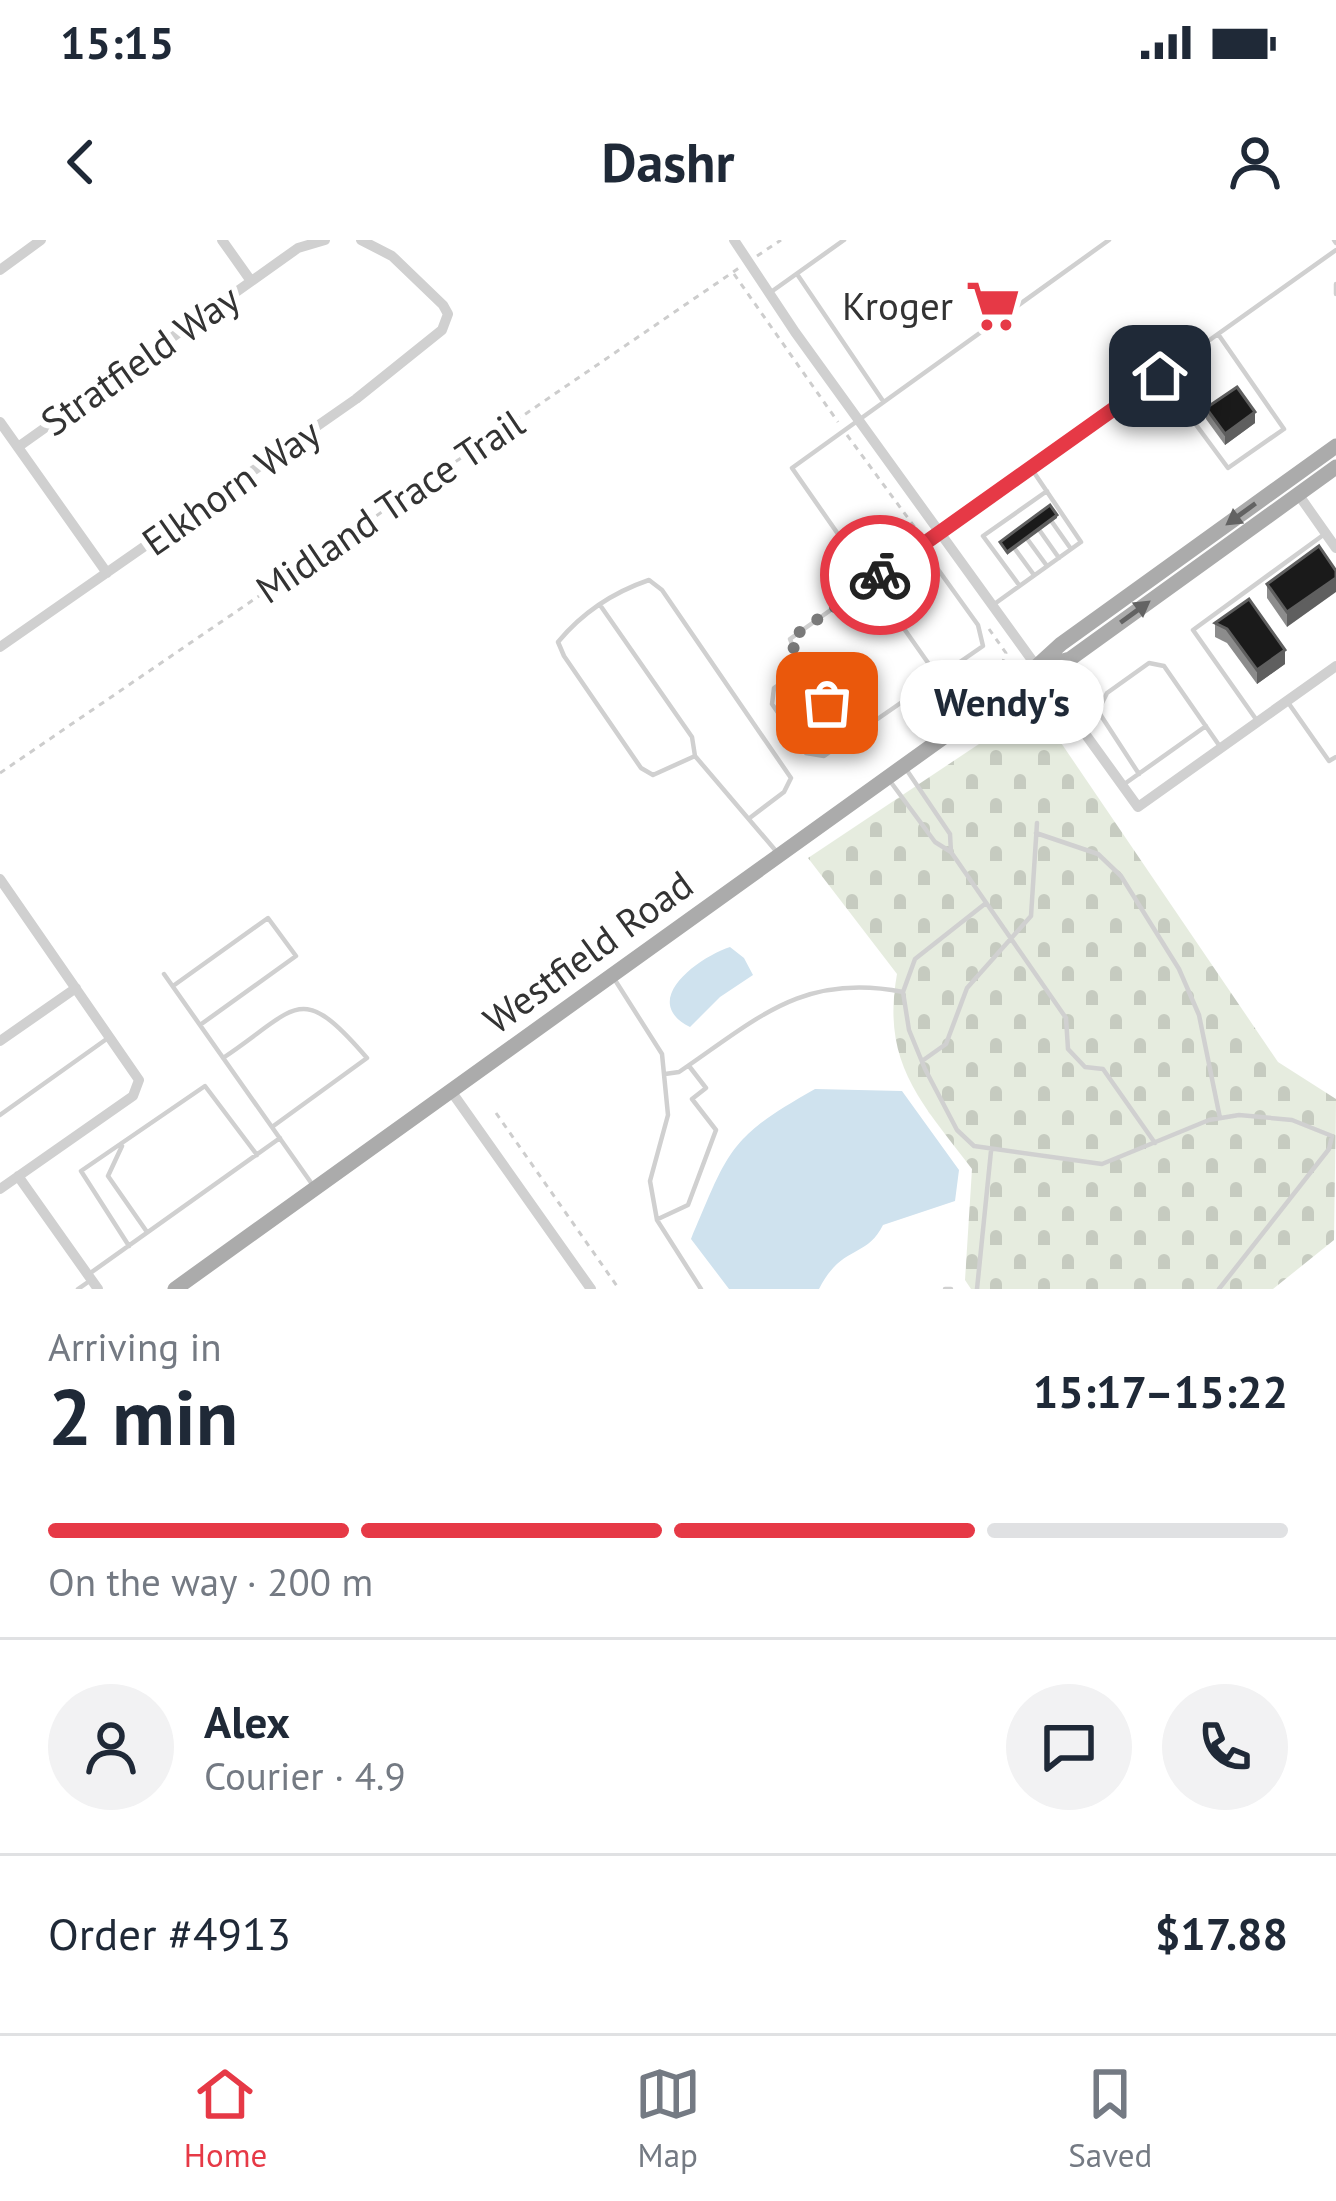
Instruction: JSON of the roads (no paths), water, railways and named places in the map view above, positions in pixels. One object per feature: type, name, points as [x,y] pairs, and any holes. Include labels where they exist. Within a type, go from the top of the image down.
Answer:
[{"type":"main road","name":"Westfield Road","points":[[175,1289],[904,767],[1040,668],[1061,644],[1336,446]]},
{"type":"main road","name":"Westfield Road","points":[[1040,668],[1070,658],[1336,467]]},
{"type":"street","points":[[0,270],[41,240]]},
{"type":"street","points":[[222,240],[251,281]]},
{"type":"street","name":"Stratfield Way","points":[[18,447],[298,248],[325,240]]},
{"type":"street","name":"Elkhorn Way","points":[[0,647],[388,376],[442,330],[448,314],[405,268],[362,240]]},
{"type":"street","points":[[734,240],[1138,807],[1336,666]]},
{"type":"street","points":[[0,422],[107,573]]},
{"type":"street","points":[[1298,494],[1336,548]]},
{"type":"street","points":[[0,879],[139,1080],[136,1090],[0,1189]]},
{"type":"street","points":[[0,1041],[76,988]]},
{"type":"street","points":[[451,1091],[591,1289]]},
{"type":"street","points":[[18,1176],[92,1281]]},
{"type":"lane","points":[[769,294],[844,240]]},
{"type":"lane","points":[[938,677],[792,468],[1109,240]]},
{"type":"lane","points":[[852,737],[802,669],[790,639],[1218,334],[1335,244]]},
{"type":"lane","points":[[797,274],[883,401]]},
{"type":"lane","points":[[1336,284],[1336,294]]},
{"type":"lane","points":[[1160,376],[1228,468],[1284,429],[1218,334]]},
{"type":"lane","points":[[979,620],[1082,542],[1031,468]]},
{"type":"lane","points":[[1020,586],[983,536],[1047,491]]},
{"type":"lane","points":[[1035,499],[1045,513]]},
{"type":"lane","points":[[1023,508],[1033,522]]},
{"type":"lane","points":[[1012,516],[1021,530]]},
{"type":"lane","points":[[1052,522],[1071,549]]},
{"type":"lane","points":[[998,525],[1008,539]]},
{"type":"lane","points":[[1040,531],[1059,558]]},
{"type":"lane","points":[[1258,722],[1193,630],[1326,533]]},
{"type":"lane","points":[[1028,540],[1047,566]]},
{"type":"lane","points":[[1015,549],[1034,575]]},
{"type":"lane","points":[[802,669],[774,688],[772,704],[806,753],[824,756],[982,646],[979,620],[937,568],[886,603]]},
{"type":"lane","points":[[695,756],[653,775],[641,768],[558,642],[600,604],[649,580],[662,590],[791,778],[784,792],[751,817]]},
{"type":"lane","points":[[600,604],[692,736],[695,756],[751,817],[779,856]]},
{"type":"lane","points":[[1139,774],[1098,711],[1107,692],[1158,662],[1221,748]]},
{"type":"lane","points":[[1287,701],[1333,759]]},
{"type":"lane","points":[[1123,785],[1206,726]]},
{"type":"lane","points":[[904,767],[950,834],[950,852]]},
{"type":"lane","points":[[888,778],[935,842],[950,852],[1066,1018],[1068,1049],[1085,1067],[1103,1069],[1155,1143]]},
{"type":"lane","points":[[922,1061],[946,1044],[967,988],[1030,916],[1037,823]]},
{"type":"lane","points":[[1036,832],[1098,854],[1121,876],[1179,969],[1199,1015],[1220,1118]]},
{"type":"lane","points":[[986,903],[915,958],[903,992],[922,1061],[957,1130],[974,1146],[1102,1164],[1220,1118],[1292,1120],[1332,1136],[1329,1149],[1219,1289]]},
{"type":"lane","points":[[172,986],[268,918],[296,956],[200,1025]]},
{"type":"lane","points":[[164,974],[316,1188]]},
{"type":"lane","points":[[612,976],[662,1054],[668,1115],[650,1163],[657,1220],[701,1289]]},
{"type":"lane","points":[[665,1074],[689,1066],[791,997],[862,984],[903,992]]},
{"type":"lane","points":[[223,1058],[292,1010],[318,1009],[329,1014],[367,1058],[272,1127]]},
{"type":"lane","points":[[0,1115],[110,1036]]},
{"type":"lane","points":[[657,1220],[688,1205],[716,1130],[692,1099],[706,1088],[689,1066]]},
{"type":"lane","points":[[129,1246],[81,1172],[205,1086],[257,1155]]},
{"type":"lane","points":[[78,1289],[129,1246],[280,1138]]},
{"type":"lane","points":[[125,1141],[108,1176],[147,1233]]},
{"type":"lane","points":[[977,1289],[991,1149]]},
{"type":"water","points":[[730,947],[744,958],[753,975],[720,997],[690,1027],[676,1017],[670,1005],[672,993],[690,970]]},
{"type":"water","points":[[815,1089],[902,1091],[959,1170],[955,1201],[883,1225],[869,1243],[836,1265],[819,1289],[729,1289],[691,1239],[735,1149],[764,1121]]},
{"type":"place","name":"Kroger","points":[[993,306]]},
{"type":"place","name":"Wendy's","points":[[827,703]]}]
